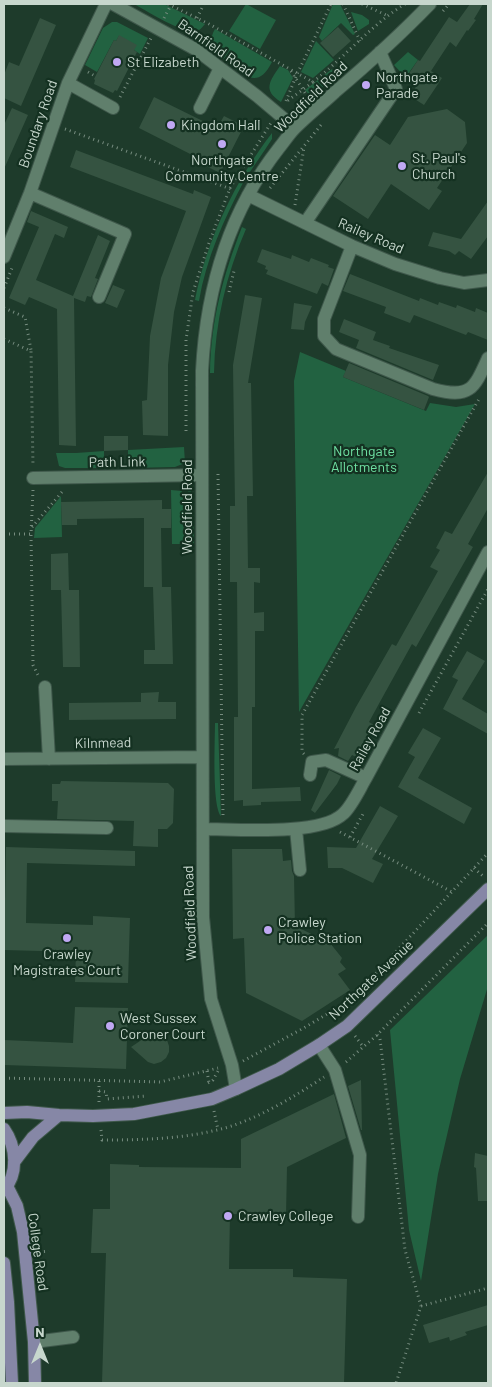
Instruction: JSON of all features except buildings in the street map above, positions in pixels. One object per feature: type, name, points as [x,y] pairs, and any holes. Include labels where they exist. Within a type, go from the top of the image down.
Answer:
[{"type":"main road","name":"Northgate Avenue","points":[[4,1113],[27,1112],[100,1116],[134,1114],[212,1099],[280,1069],[319,1046],[347,1026],[488,889]]},
{"type":"main road","points":[[14,1162],[33,1137],[59,1115]]},
{"type":"main road","points":[[4,1129],[9,1136],[13,1149],[14,1162],[12,1175],[5,1188]]},
{"type":"main road","name":"College Road","points":[[5,1188],[17,1206],[23,1232],[34,1342],[36,1383]]},
{"type":"main road","points":[[4,1263],[12,1383]]},
{"type":"street","name":"Boundary Road","points":[[4,257],[30,192],[68,83],[106,4]]},
{"type":"street","name":"Barnfield Road","points":[[112,4],[158,27],[195,49],[295,128]]},
{"type":"street","name":"Woodfield Road","points":[[236,1089],[232,1065],[211,999],[203,917],[202,372],[206,322],[221,257],[234,222],[266,165],[295,128],[380,52],[430,4]]},
{"type":"street","points":[[299,220],[396,89],[380,52]]},
{"type":"street","points":[[200,108],[220,68]]},
{"type":"street","points":[[68,83],[113,108]]},
{"type":"street","points":[[30,192],[125,234],[99,297]]},
{"type":"street","name":"Railey Road","points":[[248,195],[352,246],[395,264],[440,278],[464,283],[488,280]]},
{"type":"street","points":[[352,246],[324,319],[324,336],[330,344],[342,353],[433,389],[448,392],[462,392],[471,389],[488,358]]},
{"type":"street","name":"Path Link","points":[[33,478],[202,475]]},
{"type":"street","name":"Railey Road","points":[[203,829],[296,829],[326,824],[344,814],[366,778],[488,552]]},
{"type":"street","points":[[45,687],[49,759]]},
{"type":"street","name":"Kilnmead","points":[[4,759],[202,757]]},
{"type":"street","points":[[310,775],[312,762],[326,760],[366,778]]},
{"type":"street","points":[[4,826],[107,828]]},
{"type":"street","points":[[296,829],[300,870]]},
{"type":"street","points":[[319,1046],[335,1070],[360,1155],[358,1217]]},
{"type":"street","points":[[34,1342],[73,1337]]},
{"type":"path","points":[[197,18],[204,4]]},
{"type":"path","points":[[286,102],[296,76],[331,4]]},
{"type":"path","points":[[343,4],[360,41]]},
{"type":"path","points":[[362,4],[386,15]]},
{"type":"path","points":[[277,113],[286,102],[313,82],[360,41],[386,15],[405,4]]},
{"type":"path","points":[[113,108],[170,5],[289,69],[296,76],[302,90],[324,121],[260,201]]},
{"type":"path","points":[[296,76],[313,82]]},
{"type":"path","points":[[53,123],[248,195]]},
{"type":"path","points":[[299,220],[304,146]]},
{"type":"path","points":[[227,299],[237,263]]},
{"type":"path","points":[[4,308],[25,317],[31,351],[33,665],[45,687]]},
{"type":"path","points":[[4,339],[31,351]]},
{"type":"path","points":[[312,762],[302,752],[302,715],[482,394],[476,383]]},
{"type":"path","points":[[218,473],[224,829]]},
{"type":"path","points":[[176,488],[186,488]]},
{"type":"path","points":[[32,528],[63,490]]},
{"type":"path","points":[[4,534],[31,534]]},
{"type":"path","points":[[326,824],[452,892]]},
{"type":"path","points":[[4,1078],[160,1082],[232,1065],[244,1060],[334,1010],[364,986],[488,853]]},
{"type":"path","points":[[474,868],[488,881]]},
{"type":"path","points":[[101,1129],[102,1140],[159,1139],[218,1130],[247,1119],[298,1095],[364,1048],[488,923]]},
{"type":"path","points":[[353,1034],[364,1048]]},
{"type":"path","points":[[378,1035],[405,1250],[421,1306],[396,1383]]},
{"type":"path","points":[[200,1086],[213,1080],[219,1068]]},
{"type":"path","points":[[99,1081],[99,1102]]},
{"type":"path","points":[[99,1091],[106,1092],[107,1099],[152,1096]]},
{"type":"path","points":[[36,1253],[50,1251]]},
{"type":"path","points":[[421,1306],[488,1288]]},
{"type":"green space","points":[[134,4],[164,4],[205,24],[199,30],[185,29],[166,22]]},
{"type":"green space","points":[[246,4],[276,20],[260,49],[229,31]]},
{"type":"green space","points":[[333,4],[340,4],[355,34],[353,35],[341,23],[322,41],[319,37]]},
{"type":"green space","points":[[351,12],[362,15],[369,20],[369,24],[358,31]]},
{"type":"green space","points":[[112,22],[117,22],[148,38],[140,54],[119,36],[116,41],[114,40],[97,72],[85,65],[103,28]]},
{"type":"green space","points":[[215,29],[272,62],[267,70],[258,78],[242,74],[214,50],[212,38]]},
{"type":"green space","points":[[316,41],[334,60],[313,78],[301,72]]},
{"type":"green space","points":[[408,52],[418,60],[408,74],[410,76],[407,79],[394,65]]},
{"type":"green space","points":[[280,66],[288,70],[293,78],[281,102],[275,98],[270,89],[271,81]]},
{"type":"green space","points":[[332,69],[337,75],[311,97],[305,90]]},
{"type":"green space","points":[[272,133],[272,139],[244,181],[230,210],[211,255],[199,301],[195,300],[207,255],[224,212],[246,171]]},
{"type":"green space","points":[[242,227],[246,229],[227,282],[219,318],[214,373],[210,373],[213,334],[219,298]]},
{"type":"green space","name":"Northgate Allotments","points":[[300,352],[346,371],[343,377],[426,411],[430,403],[456,407],[475,404],[299,712],[294,381]]},
{"type":"green space","points":[[184,447],[185,463],[175,467],[130,468],[128,466],[128,450]]},
{"type":"green space","points":[[104,451],[104,468],[65,468],[59,466],[56,453],[76,453]]},
{"type":"green space","points":[[188,487],[192,493],[194,543],[189,543]]},
{"type":"green space","points":[[171,490],[182,491],[183,493],[184,544],[172,544]]},
{"type":"green space","points":[[61,496],[62,537],[34,538],[35,528]]},
{"type":"green space","points":[[215,723],[218,723],[221,816],[218,810],[215,787]]},
{"type":"green space","points":[[488,935],[488,986],[460,1079],[438,1174],[421,1281],[409,1230],[390,1030]]},
{"type":"place","name":"St Elizabeth","points":[[117,62]]},
{"type":"place","name":"Northgate Parade","points":[[366,85]]},
{"type":"place","name":"Kingdom Hall","points":[[171,125]]},
{"type":"place","name":"Northgate Community Centre","points":[[222,144]]},
{"type":"place","name":"St. Paul's Church","points":[[402,166]]},
{"type":"place","name":"Crawley Police Station","points":[[268,930]]},
{"type":"place","name":"Crawley Magistrates Court","points":[[67,938]]},
{"type":"place","name":"West Sussex Coroner Court","points":[[110,1026]]},
{"type":"place","name":"Crawley College","points":[[228,1216]]}]
